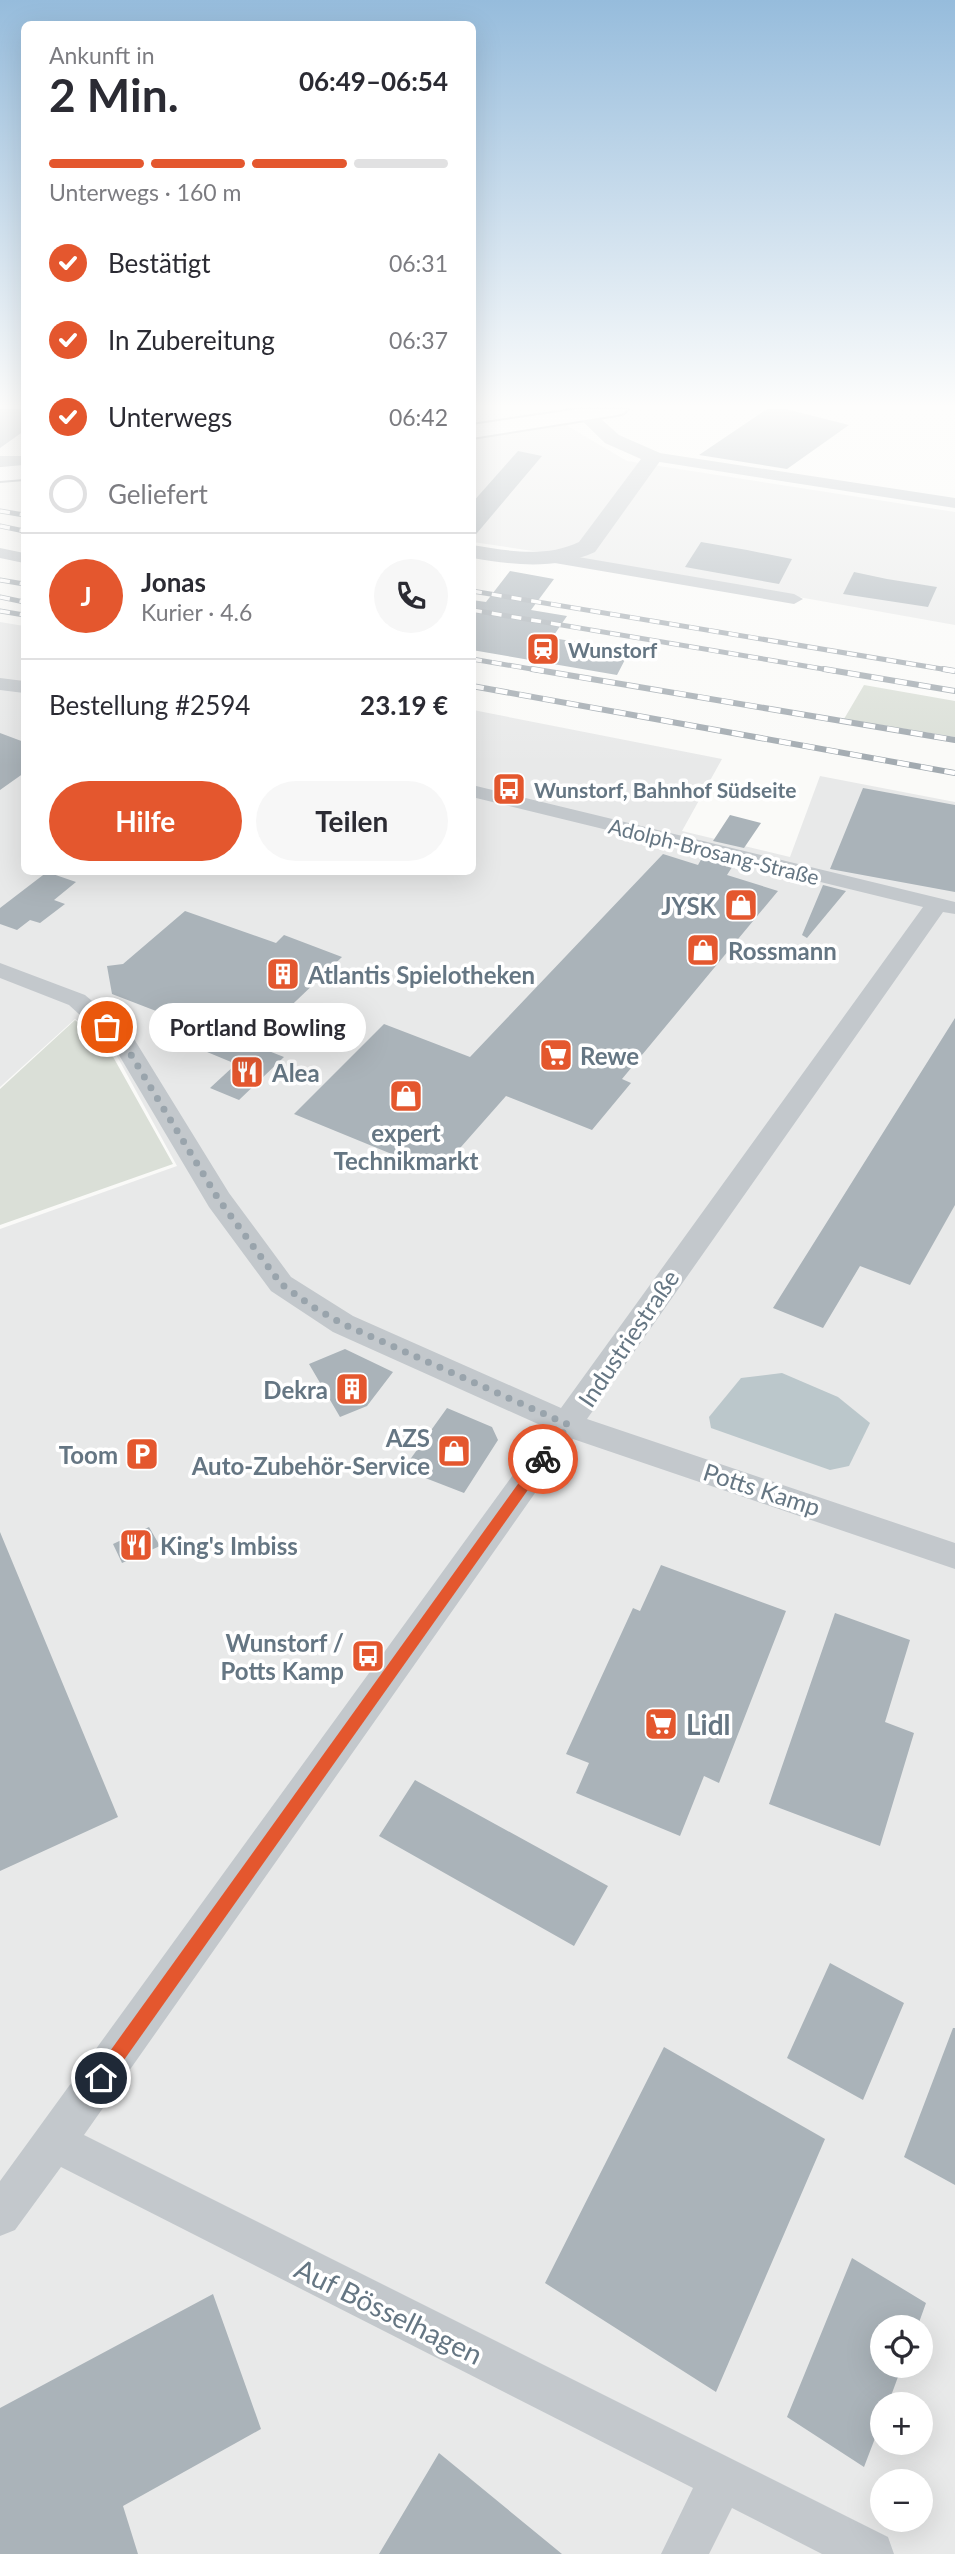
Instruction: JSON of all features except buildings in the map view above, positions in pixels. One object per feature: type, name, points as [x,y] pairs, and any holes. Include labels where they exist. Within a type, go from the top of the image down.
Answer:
[{"type":"street","points":[[549,557],[577,553],[587,547],[601,528]]},
{"type":"street","points":[[476,551],[549,557],[794,599]]},
{"type":"street","points":[[0,553],[21,557]]},
{"type":"street","points":[[0,684],[21,687]]},
{"type":"street","name":"Adolph-Brosang-Straße","points":[[476,792],[946,906]]},
{"type":"street","name":"Industriestraße","points":[[0,2215],[55,2143],[382,1681],[569,1425],[674,1271],[946,906]]},
{"type":"street","name":"Potts Kamp","points":[[0,970],[77,1000],[122,1040],[219,1200],[281,1284],[313,1307],[343,1324],[569,1425],[955,1556]]},
{"type":"street","name":"Auf Bösselhagen","points":[[55,2143],[871,2554]]},
{"type":"street","points":[[684,2554],[722,2480]]},
{"type":"shaded area","points":[[476,528],[955,528],[955,625],[598,561],[476,542]]},
{"type":"shaded area","points":[[0,622],[21,626],[21,875],[476,875],[476,711],[722,759],[682,831],[790,857],[820,776],[955,802],[955,2554],[0,2554],[0,1229],[177,1166],[112,1047],[75,1019],[0,1087]]},
{"type":"shaded area","points":[[864,685],[955,701],[955,737],[844,719]]},
{"type":"shaded area","points":[[75,1020],[107,1046],[173,1164],[0,1225],[0,1089]]},
{"type":"shaded area","points":[[782,1373],[838,1397],[870,1423],[849,1466],[830,1470],[711,1428],[709,1417],[741,1378]]},
{"type":"railway","points":[[10,528],[21,530]]},
{"type":"railway","points":[[0,580],[21,584]]},
{"type":"railway","points":[[476,592],[954,671]]},
{"type":"railway","points":[[0,597],[21,601]]},
{"type":"railway","points":[[0,611],[21,614]]},
{"type":"railway","points":[[476,611],[835,671]]},
{"type":"railway","points":[[476,660],[543,671]]},
{"type":"railway","points":[[532,669],[955,740]]},
{"type":"railway","points":[[824,669],[955,691]]},
{"type":"railway","points":[[943,669],[955,671]]},
{"type":"railway","points":[[476,687],[955,773]]},
{"type":"way so far","points":[[107,1027],[122,1040],[219,1200],[281,1284],[343,1324],[569,1425],[543,1459]]},
{"type":"place","name":"Wunstorf","points":[[543,649]]},
{"type":"place","name":"Wunstorf, Bahnhof Südseite","points":[[509,789]]},
{"type":"place","name":"JYSK","points":[[741,905]]},
{"type":"place","name":"Rossmann","points":[[703,950]]},
{"type":"place","name":"Atlantis Spielotheken","points":[[283,974]]},
{"type":"place","name":"Portland Bowling","points":[[107,1027]]},
{"type":"place","name":"Rewe","points":[[556,1055]]},
{"type":"place","name":"Alea","points":[[247,1072]]},
{"type":"place","name":"expert Technikmarkt","points":[[406,1096]]},
{"type":"place","name":"Dekra","points":[[352,1389]]},
{"type":"place","name":"AZS Auto-Zubehör-Service","points":[[454,1451]]},
{"type":"place","name":"Toom","points":[[142,1454]]},
{"type":"place","name":"King's Imbiss","points":[[136,1545]]},
{"type":"place","name":"Wunstorf / Potts Kamp","points":[[368,1656]]},
{"type":"place","name":"Lidl","points":[[661,1724]]},
{"type":"route","points":[[101,2078],[543,1459]]}]
